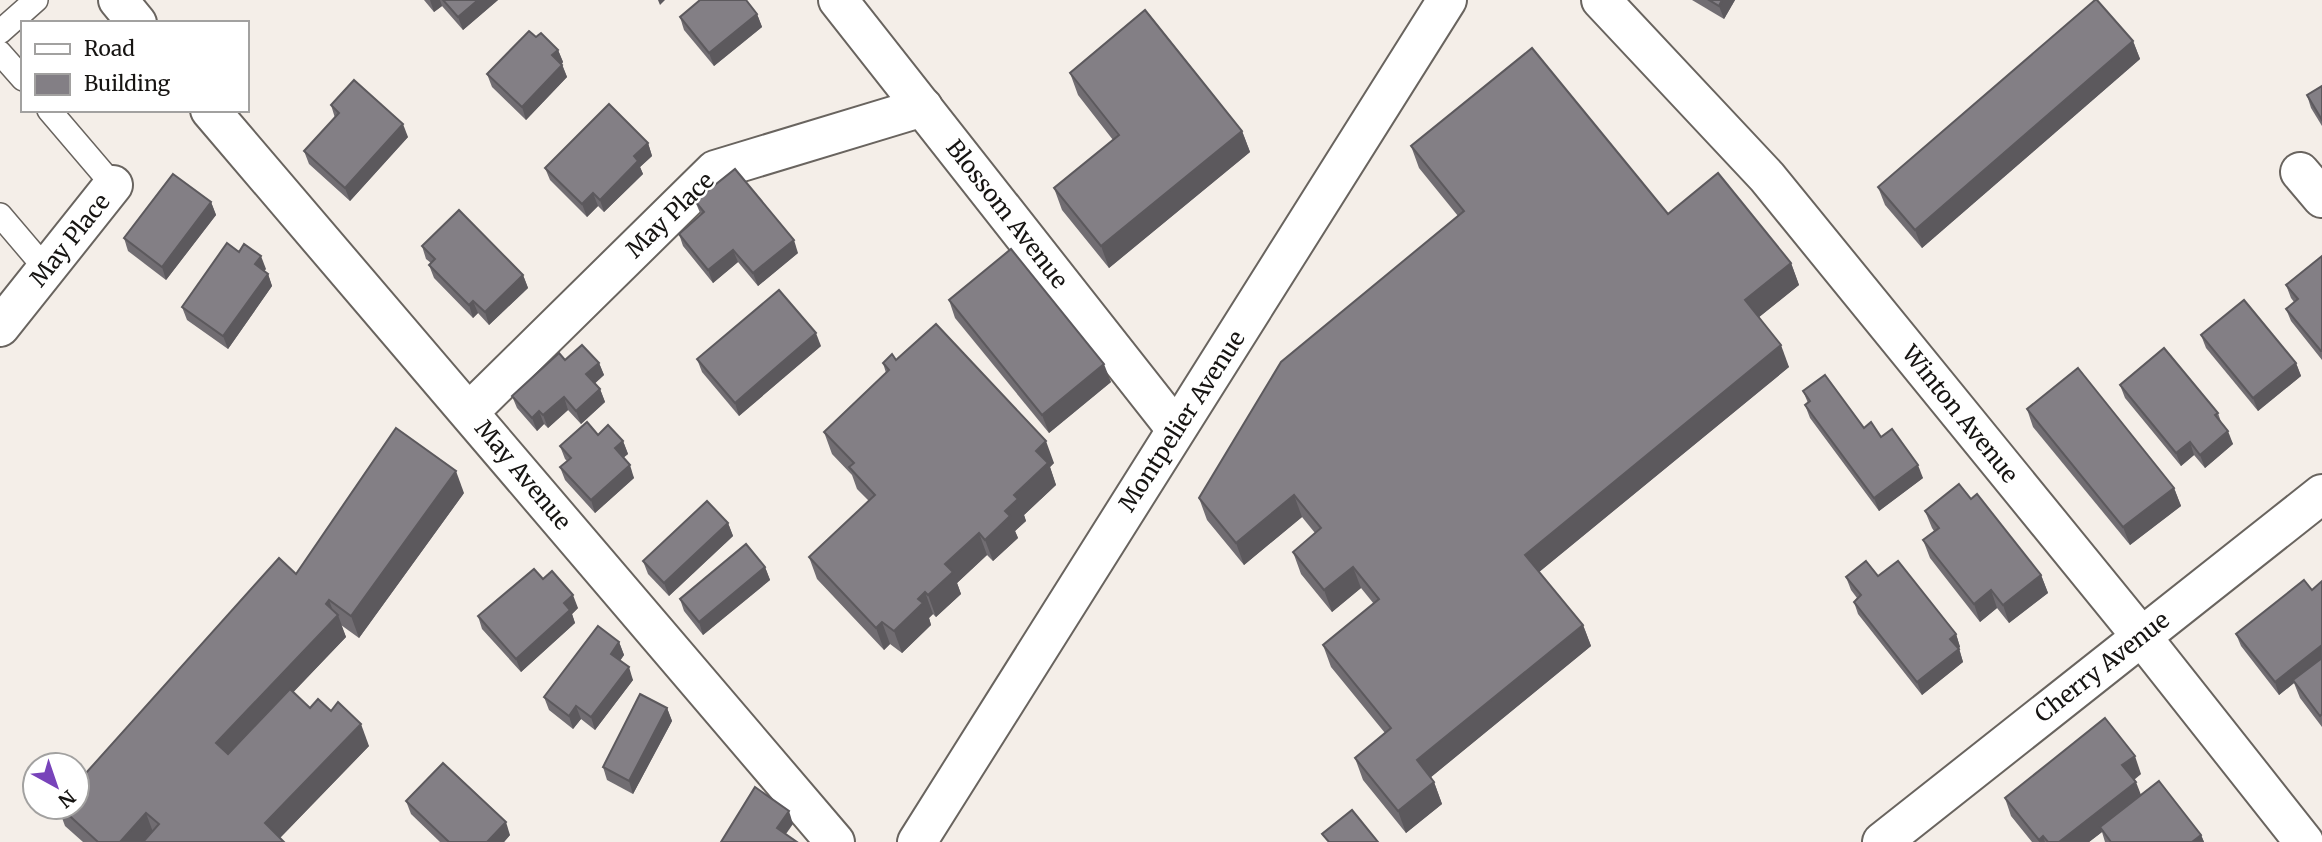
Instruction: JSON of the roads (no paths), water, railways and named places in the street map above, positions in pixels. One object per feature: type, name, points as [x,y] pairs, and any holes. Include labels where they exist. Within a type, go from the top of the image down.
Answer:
[{"type":"street","points":[[118,0],[135,21]]},
{"type":"street","name":"Blossom Avenue","points":[[838,0],[1175,428]]},
{"type":"street","name":"Montpelier Avenue","points":[[917,842],[1175,428],[1447,0]]},
{"type":"street","name":"Winton Avenue","points":[[1601,0],[1768,177],[2141,636],[2304,842]]},
{"type":"street","name":"May Place","points":[[470,411],[715,170],[923,107]]},
{"type":"street","name":"May Avenue","points":[[212,112],[470,411],[835,842]]},
{"type":"street","name":"May Place","points":[[0,327],[113,185]]},
{"type":"street","name":"Cherry Avenue","points":[[1882,842],[2322,494]]},
{"type":"lane","points":[[0,32],[36,0]]},
{"type":"lane","points":[[0,53],[21,77]]},
{"type":"lane","points":[[51,112],[113,185]]},
{"type":"lane","points":[[0,215],[47,269]]}]
